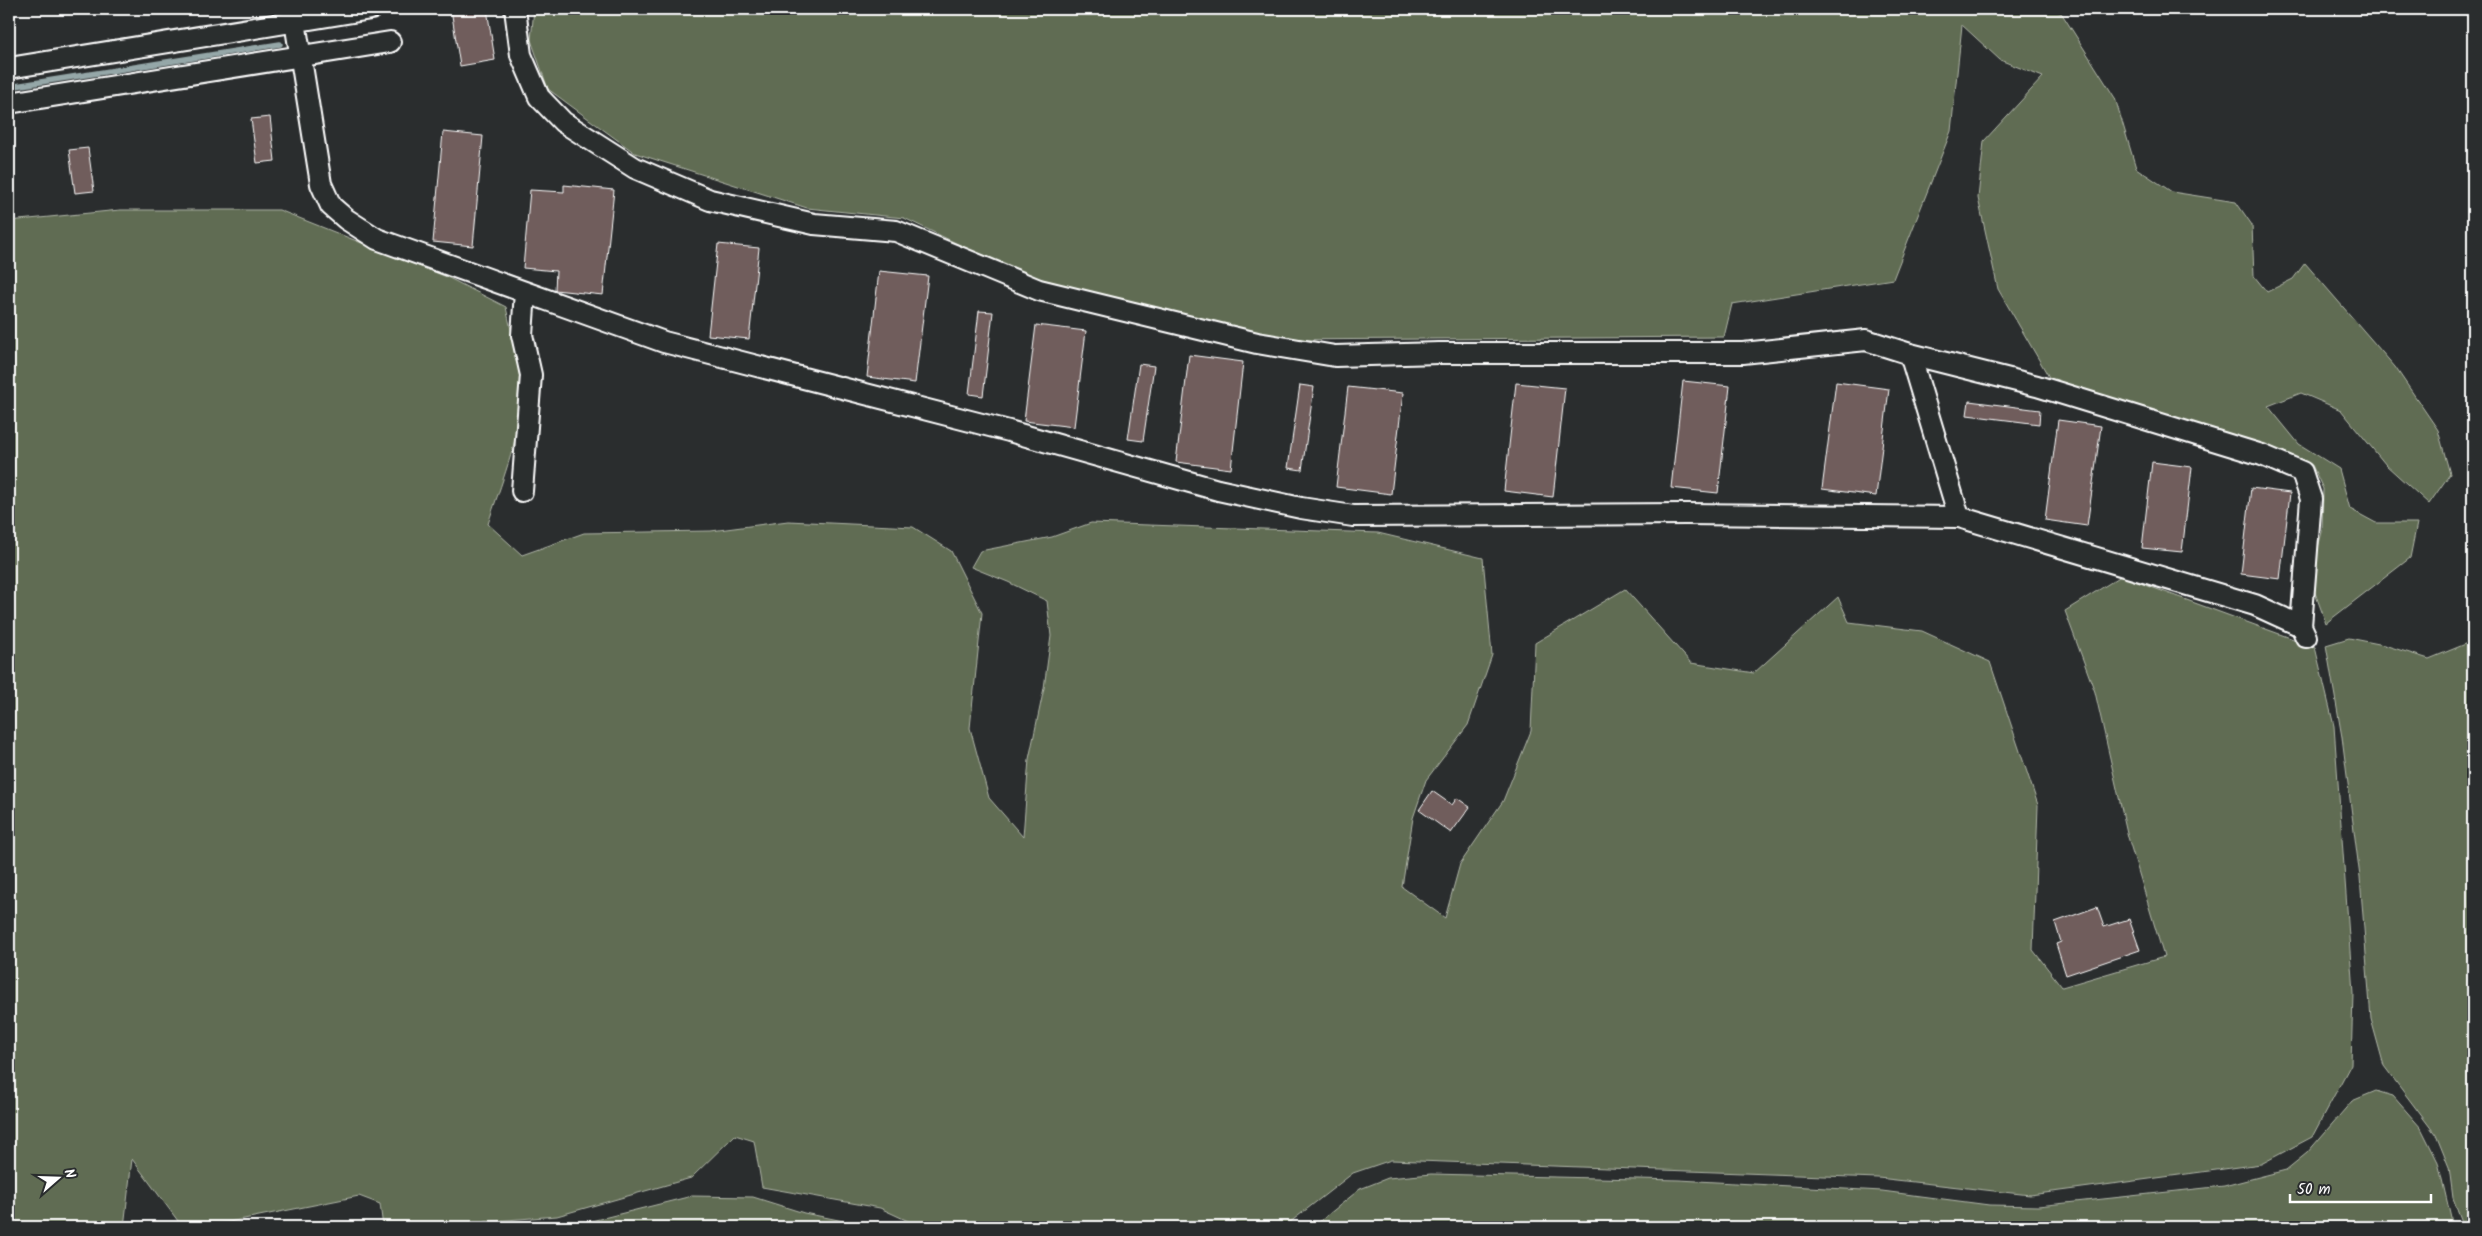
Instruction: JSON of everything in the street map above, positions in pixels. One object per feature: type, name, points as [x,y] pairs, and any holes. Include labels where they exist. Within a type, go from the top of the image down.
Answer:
[{"type":"street","points":[[9,68],[294,15],[371,9]]},
{"type":"street","points":[[294,15],[321,184],[331,206],[346,219],[377,239],[664,342],[1008,431],[1218,490],[1301,508],[1353,516],[1686,514],[1958,517],[2255,605],[2303,632],[2311,499],[2302,472],[2262,455],[2038,386],[1910,354],[1866,340],[1743,353],[1439,353],[1335,356],[1257,343],[1049,292],[896,230],[814,224],[710,200],[636,168],[564,122],[539,97],[521,55],[515,9]]},
{"type":"street","points":[[9,103],[390,42]]},
{"type":"street","points":[[522,491],[531,375],[522,335],[525,292]]},
{"type":"street","points":[[1910,354],[1958,517]]},
{"type":"green space","points":[[534,9],[1811,9],[1818,15],[1829,9],[2053,9],[2062,14],[2115,98],[2136,168],[2172,192],[2236,202],[2252,225],[2254,276],[2267,292],[2293,279],[2305,263],[2395,367],[2438,430],[2450,474],[2429,504],[2386,465],[2341,410],[2301,393],[2268,406],[2299,444],[2339,469],[2350,509],[2376,523],[2417,523],[2410,558],[2326,623],[2310,579],[2322,532],[2323,489],[2312,465],[2266,446],[2053,384],[1998,289],[1978,198],[1984,141],[2043,77],[2000,60],[1962,25],[1951,131],[1893,279],[1732,304],[1724,337],[1277,340],[1018,273],[904,218],[807,208],[635,153],[548,89],[531,40]]},
{"type":"green space","points":[[120,210],[279,210],[447,277],[506,307],[518,366],[521,390],[520,417],[513,448],[488,524],[522,555],[584,533],[711,531],[788,521],[913,527],[951,551],[982,613],[970,728],[989,798],[1023,837],[1029,759],[1044,688],[1051,636],[1047,601],[971,567],[980,551],[1052,537],[1091,523],[1378,533],[1483,558],[1492,655],[1468,725],[1426,780],[1413,818],[1402,887],[1445,918],[1460,864],[1503,801],[1531,731],[1535,643],[1625,589],[1691,663],[1754,673],[1838,597],[1849,622],[1922,631],[1990,662],[2038,805],[2033,950],[2062,987],[2164,957],[2128,837],[2095,692],[2065,611],[2121,576],[2315,647],[2334,726],[2353,993],[2351,1064],[2312,1137],[2261,1164],[2030,1195],[1878,1178],[1391,1160],[1353,1173],[1284,1227],[921,1227],[880,1208],[762,1187],[754,1141],[735,1135],[691,1178],[557,1216],[418,1227],[383,1227],[380,1204],[359,1196],[214,1225],[181,1225],[132,1159],[124,1227],[9,1227],[9,221]]},
{"type":"green space","points":[[2349,638],[2384,645],[2429,659],[2473,641],[2473,1227],[2464,1227],[2453,1198],[2449,1167],[2436,1135],[2384,1066],[2371,1019],[2360,877],[2342,737],[2326,645]]},
{"type":"green space","points":[[2376,1091],[2393,1096],[2421,1128],[2438,1162],[2453,1227],[1313,1227],[1360,1189],[1388,1178],[1431,1174],[1679,1180],[1882,1191],[1989,1205],[2038,1206],[2224,1186],[2286,1170],[2307,1153],[2352,1101]]},
{"type":"green space","points":[[692,1196],[753,1197],[804,1213],[873,1227],[567,1227]]},
{"type":"building","points":[[451,9],[487,9],[495,60],[460,66]]},
{"type":"building","points":[[270,117],[275,161],[257,163],[251,119]]},
{"type":"building","points":[[443,132],[483,136],[473,246],[433,242]]},
{"type":"building","points":[[88,148],[94,191],[75,193],[69,150]]},
{"type":"building","points":[[564,185],[614,190],[603,295],[555,290],[556,271],[523,268],[530,190],[564,192]]},
{"type":"building","points":[[718,244],[759,248],[749,339],[708,335]]},
{"type":"building","points":[[879,271],[928,276],[915,383],[867,377]]},
{"type":"building","points":[[979,311],[993,312],[983,396],[969,394]]},
{"type":"building","points":[[1036,325],[1086,331],[1074,427],[1024,421]]},
{"type":"building","points":[[1189,355],[1243,362],[1231,469],[1176,462]]},
{"type":"building","points":[[1139,364],[1154,366],[1143,441],[1128,439]]},
{"type":"building","points":[[1683,381],[1730,386],[1718,493],[1671,488]]},
{"type":"building","points":[[1836,382],[1889,389],[1876,496],[1822,489]]},
{"type":"building","points":[[1516,383],[1565,388],[1553,497],[1504,491]]},
{"type":"building","points":[[1300,385],[1314,387],[1302,470],[1288,468]]},
{"type":"building","points":[[1348,387],[1403,393],[1391,494],[1336,487]]},
{"type":"building","points":[[1969,401],[2040,410],[2039,424],[1967,415]]},
{"type":"building","points":[[2058,420],[2101,426],[2087,526],[2045,520]]},
{"type":"building","points":[[2152,462],[2192,467],[2182,552],[2142,548]]},
{"type":"building","points":[[2251,488],[2290,493],[2280,579],[2241,574]]},
{"type":"building","points":[[1432,791],[1452,805],[1457,798],[1470,807],[1451,833],[1419,810]]},
{"type":"building","points":[[2097,907],[2104,927],[2129,919],[2140,950],[2066,975],[2056,944],[2061,942],[2055,922]]},
{"type":"waterway","points":[[9,87],[280,44]]}]
